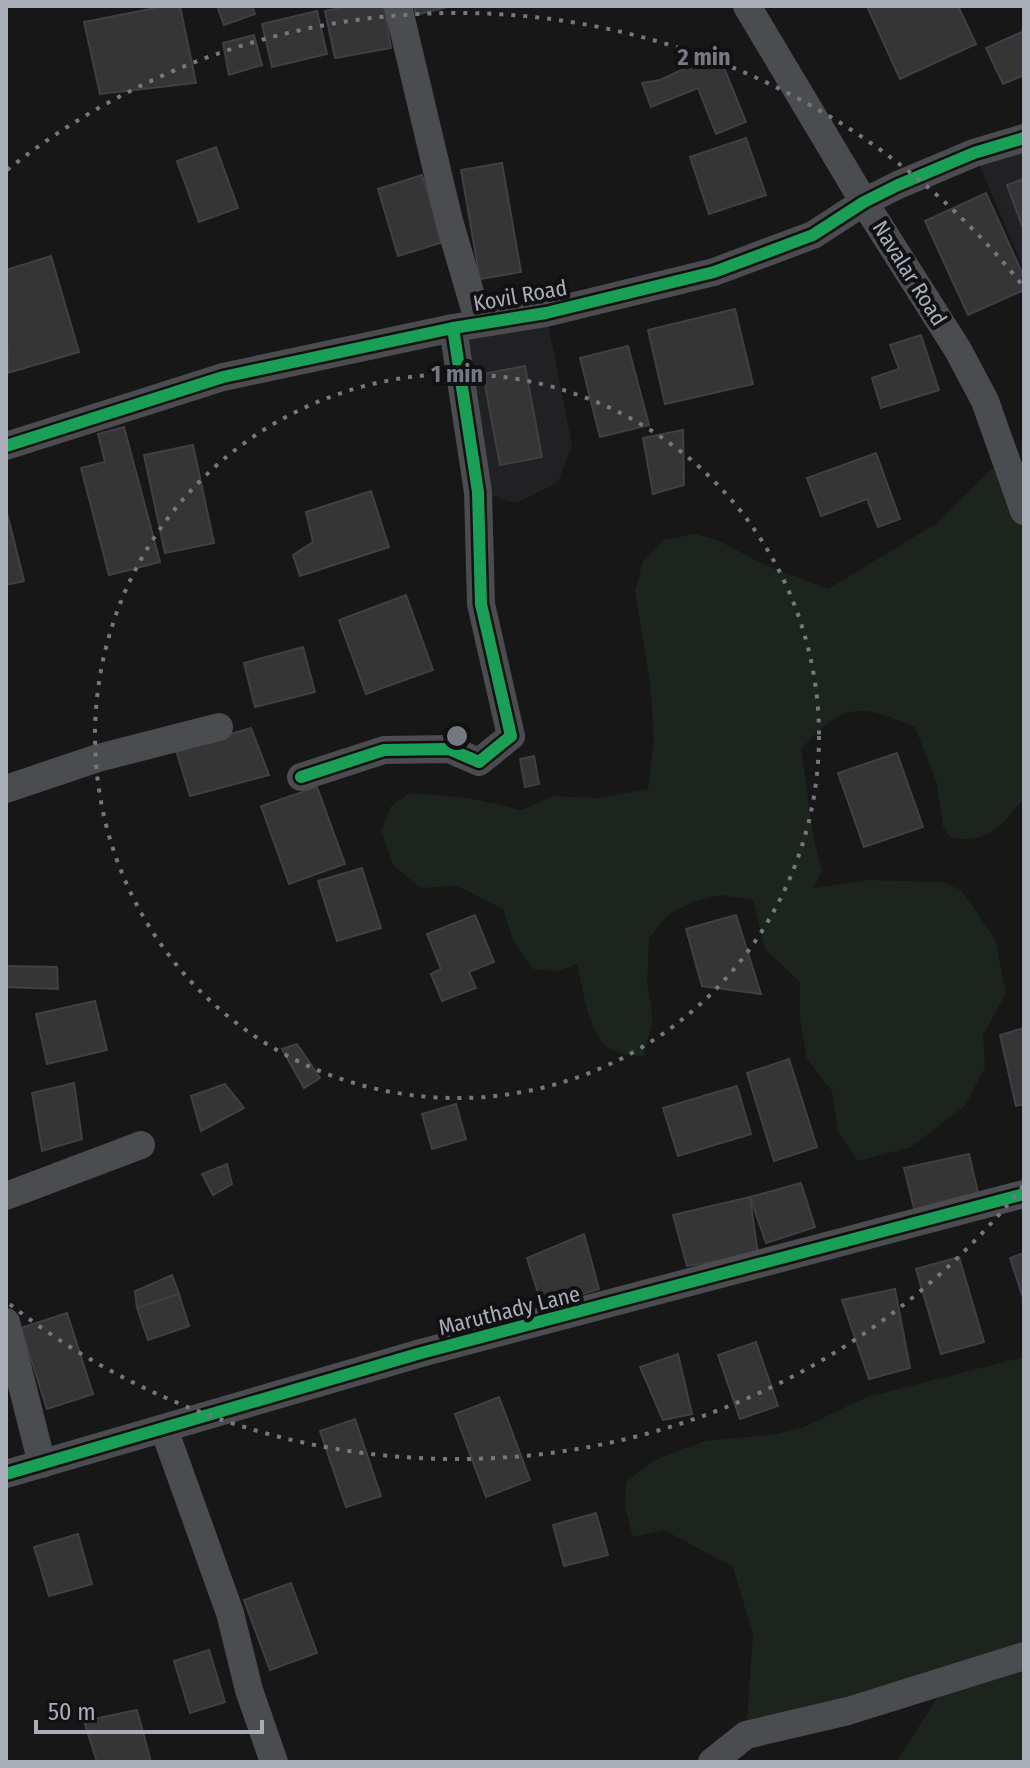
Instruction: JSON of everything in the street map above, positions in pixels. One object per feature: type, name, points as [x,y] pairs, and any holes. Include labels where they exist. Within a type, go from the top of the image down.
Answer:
[{"type":"street","points":[[301,777],[384,750],[449,749],[479,762],[511,736],[481,604],[478,492],[466,325],[449,221],[398,6]]},
{"type":"street","name":"Navalar Road","points":[[747,6],[864,202],[951,338],[985,401],[1024,511]]},
{"type":"street","name":"Kovil Road","points":[[6,446],[223,377],[466,325],[546,313],[714,272],[813,235],[864,202],[974,153],[1024,138]]},
{"type":"street","points":[[6,789],[98,758],[219,727]]},
{"type":"street","points":[[6,1196],[141,1145]]},
{"type":"street","name":"Maruthady Lane","points":[[6,1474],[421,1353],[1024,1194]]},
{"type":"street","points":[[6,1322],[42,1464]]},
{"type":"street","points":[[164,1429],[230,1613],[249,1690],[274,1762]]},
{"type":"street","points":[[712,1762],[746,1735],[848,1711],[1024,1656]]},
{"type":"shaded area","points":[[1024,138],[1024,269],[974,153]]},
{"type":"shaded area","points":[[546,313],[572,445],[558,482],[516,503],[478,492],[453,328]]},
{"type":"shaded area","points":[[1005,456],[1024,511],[1024,798],[993,831],[974,838],[950,837],[943,827],[937,784],[915,727],[879,714],[852,712],[828,723],[801,749],[822,871],[813,888],[868,880],[942,882],[961,890],[995,939],[1006,993],[983,1035],[985,1067],[965,1106],[911,1147],[858,1161],[838,1132],[832,1091],[807,1059],[800,1017],[800,982],[765,949],[753,900],[721,895],[693,902],[668,915],[649,938],[647,983],[653,1021],[643,1056],[631,1055],[612,1050],[598,1035],[588,1012],[577,964],[557,971],[533,969],[514,942],[503,909],[458,886],[421,888],[393,865],[381,831],[391,806],[410,793],[468,798],[522,810],[553,796],[598,798],[648,789],[654,739],[650,683],[635,591],[643,561],[664,540],[695,534],[719,541],[767,566],[828,589],[937,523]]},
{"type":"shaded area","points":[[1024,1357],[1024,1762],[896,1762],[948,1681],[746,1735],[753,1634],[733,1567],[664,1530],[633,1537],[625,1507],[626,1482],[655,1460],[705,1441],[769,1435],[802,1428],[867,1397]]},
{"type":"building","points":[[165,6],[180,6],[196,83],[100,94],[84,22]]},
{"type":"building","points":[[217,6],[252,6],[255,14],[224,25]]},
{"type":"building","points":[[351,6],[384,6],[391,48],[335,58],[325,11]]},
{"type":"building","points":[[414,6],[451,6],[416,15]]},
{"type":"building","points":[[867,6],[958,6],[976,44],[900,79]]},
{"type":"building","points":[[317,11],[327,54],[272,67],[262,24]]},
{"type":"building","points":[[1024,31],[1024,75],[1003,84],[986,48]]},
{"type":"building","points":[[254,35],[262,65],[229,75],[223,43]]},
{"type":"building","points":[[718,53],[746,122],[716,134],[698,88],[651,107],[642,83],[660,80]]},
{"type":"building","points":[[746,138],[766,195],[709,214],[690,157]]},
{"type":"building","points":[[216,147],[238,208],[199,222],[177,161]]},
{"type":"building","points":[[502,163],[521,272],[480,279],[461,170]]},
{"type":"building","points":[[422,175],[443,242],[398,256],[378,189]]},
{"type":"building","points":[[1024,179],[1024,231],[1007,185]]},
{"type":"building","points":[[986,193],[1024,277],[1024,290],[968,315],[925,221]]},
{"type":"building","points":[[51,256],[79,352],[8,373],[6,270]]},
{"type":"building","points":[[735,309],[753,384],[665,404],[648,330]]},
{"type":"building","points":[[921,335],[939,390],[881,408],[872,378],[899,369],[890,345]]},
{"type":"building","points":[[628,346],[649,425],[600,437],[580,358]]},
{"type":"building","points":[[525,366],[542,457],[500,465],[483,374]]},
{"type":"building","points":[[124,427],[160,562],[109,575],[81,468],[105,462],[98,434]]},
{"type":"building","points":[[683,430],[684,485],[653,494],[643,438]]},
{"type":"building","points":[[193,445],[214,543],[165,553],[144,455]]},
{"type":"building","points":[[876,453],[900,519],[878,527],[867,499],[821,516],[807,478]]},
{"type":"building","points":[[371,491],[389,547],[300,576],[293,555],[313,542],[306,512]]},
{"type":"building","points":[[6,509],[24,581],[6,585]]},
{"type":"building","points":[[406,595],[433,670],[366,694],[339,620]]},
{"type":"building","points":[[303,647],[315,692],[255,707],[244,663]]},
{"type":"building","points":[[251,728],[269,775],[190,796],[176,750]]},
{"type":"building","points":[[897,753],[923,827],[864,847],[838,773]]},
{"type":"building","points":[[534,756],[539,784],[525,787],[520,759]]},
{"type":"building","points":[[317,787],[345,864],[289,884],[261,806]]},
{"type":"building","points":[[362,868],[381,928],[337,941],[318,881]]},
{"type":"building","points":[[475,915],[494,962],[469,972],[476,988],[442,1001],[431,974],[441,969],[427,934]]},
{"type":"building","points":[[736,915],[761,994],[702,986],[686,929]]},
{"type":"building","points":[[6,966],[57,967],[58,989],[6,987]]},
{"type":"building","points":[[95,1001],[107,1050],[47,1064],[36,1014]]},
{"type":"building","points":[[1024,1028],[1024,1104],[1016,1106],[1000,1035]]},
{"type":"building","points":[[297,1044],[320,1078],[304,1088],[282,1049]]},
{"type":"building","points":[[789,1059],[817,1147],[774,1161],[747,1073]]},
{"type":"building","points":[[74,1083],[82,1139],[42,1151],[32,1093]]},
{"type":"building","points":[[225,1084],[244,1108],[201,1131],[191,1096]]},
{"type":"building","points":[[737,1086],[751,1134],[678,1156],[663,1108]]},
{"type":"building","points":[[456,1104],[466,1139],[432,1149],[422,1114]]},
{"type":"building","points":[[969,1154],[979,1197],[915,1212],[904,1168]]},
{"type":"building","points":[[227,1164],[232,1184],[213,1195],[202,1174]]},
{"type":"building","points":[[801,1183],[815,1227],[766,1243],[750,1197]]},
{"type":"building","points":[[750,1197],[758,1255],[687,1266],[673,1215]]},
{"type":"building","points":[[584,1234],[599,1289],[542,1306],[527,1258]]},
{"type":"building","points":[[1024,1253],[1024,1301],[1010,1258]]},
{"type":"building","points":[[959,1257],[984,1342],[941,1354],[916,1269]]},
{"type":"building","points":[[172,1275],[179,1294],[137,1308],[135,1291]]},
{"type":"building","points":[[895,1289],[910,1368],[869,1379],[842,1300]]},
{"type":"building","points":[[179,1294],[189,1326],[148,1340],[137,1308]]},
{"type":"building","points":[[67,1313],[93,1394],[47,1409],[21,1328]]},
{"type":"building","points":[[756,1342],[778,1406],[740,1419],[718,1355]]},
{"type":"building","points":[[678,1354],[692,1414],[663,1420],[640,1367]]},
{"type":"building","points":[[499,1397],[530,1480],[486,1497],[455,1414]]},
{"type":"building","points":[[355,1419],[381,1496],[346,1507],[320,1431]]},
{"type":"building","points":[[596,1513],[608,1555],[564,1566],[553,1525]]},
{"type":"building","points":[[78,1534],[92,1584],[49,1596],[34,1547]]},
{"type":"building","points":[[291,1583],[317,1653],[270,1670],[244,1600]]},
{"type":"building","points":[[209,1650],[225,1702],[190,1713],[174,1661]]},
{"type":"building","points":[[137,1710],[151,1762],[97,1762],[84,1721]]},
{"type":"cycle path","points":[[6,446],[223,377],[453,328],[546,313],[714,272],[813,235],[864,202],[898,185],[974,153],[1024,138]]},
{"type":"cycle path","points":[[301,777],[384,750],[449,749],[479,762],[511,736],[481,604],[478,492],[453,328]]},
{"type":"cycle path","points":[[6,1474],[421,1353],[1024,1194]]}]
